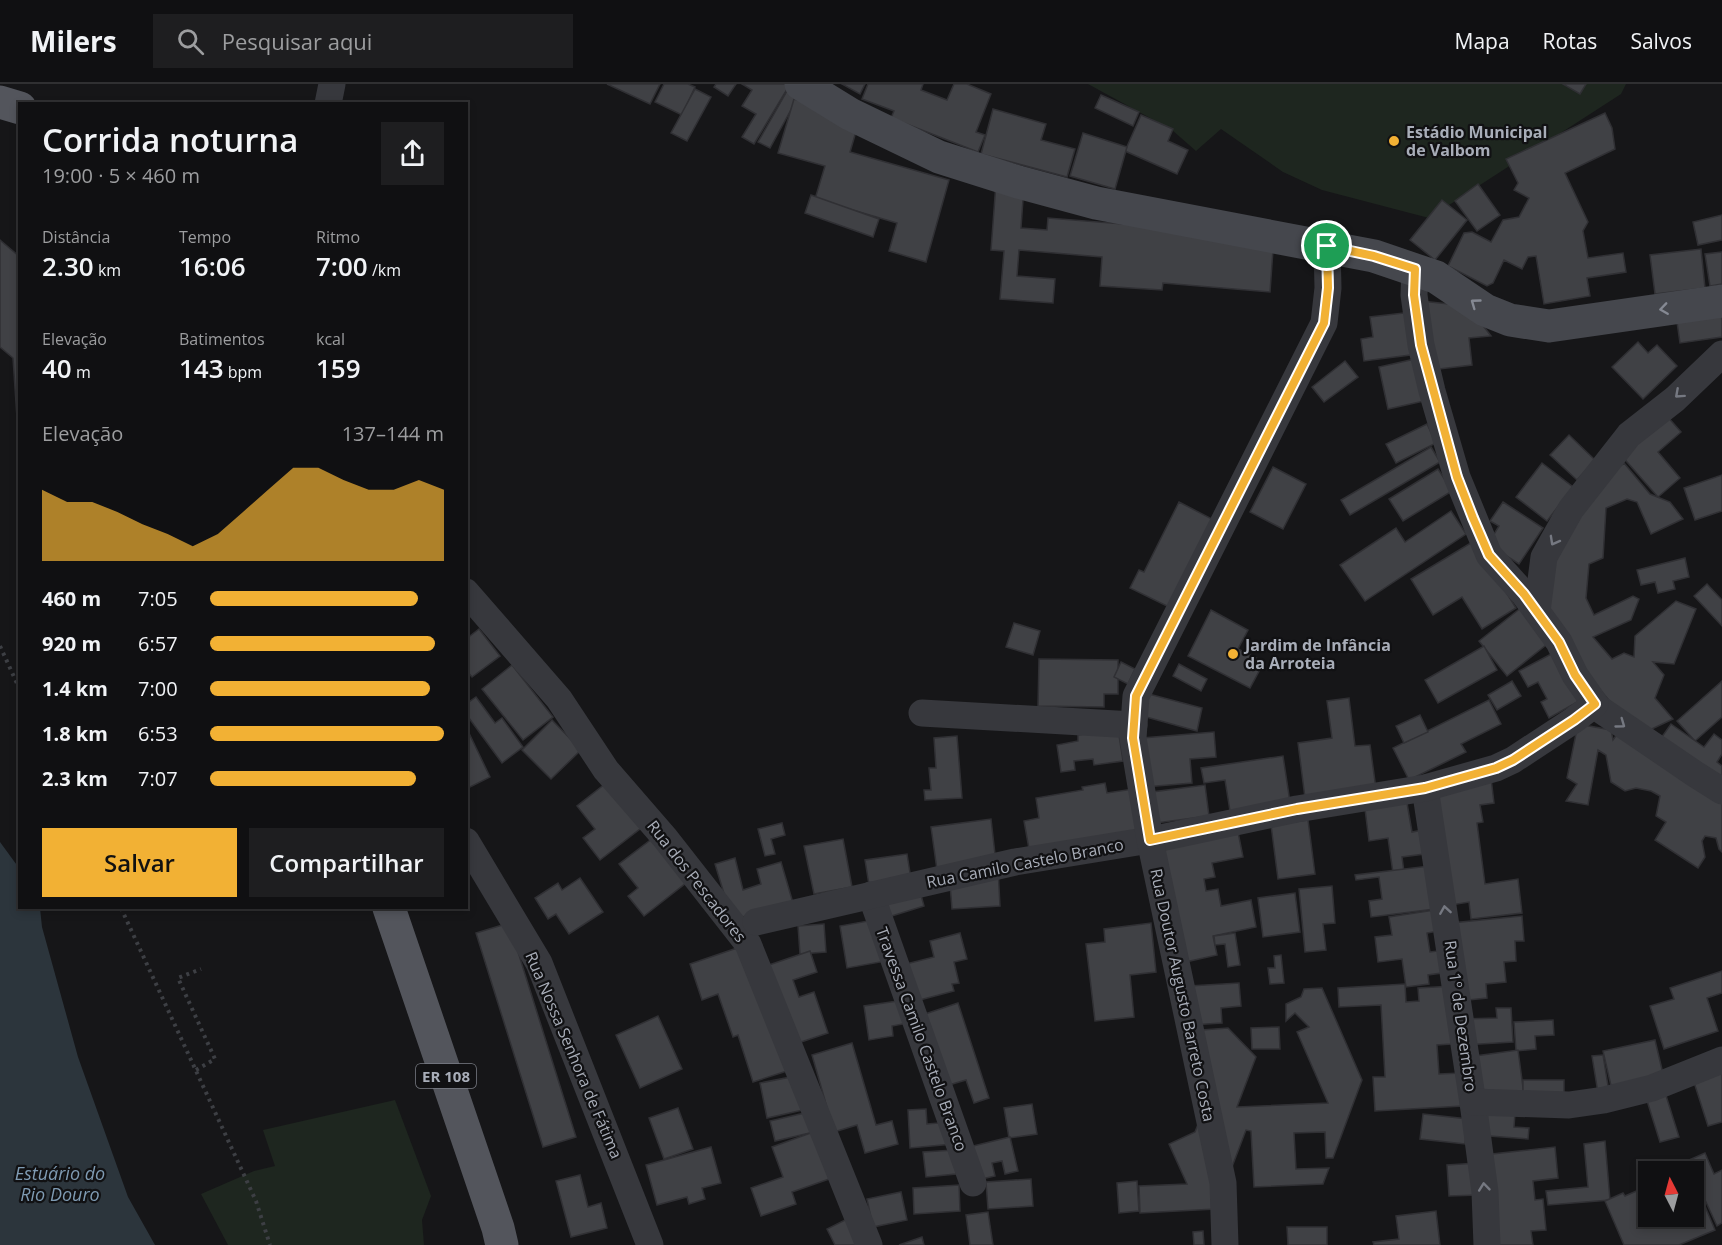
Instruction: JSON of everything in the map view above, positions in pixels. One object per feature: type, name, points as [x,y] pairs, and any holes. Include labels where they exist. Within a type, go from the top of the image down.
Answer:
[{"type":"main road","points":[[0,102],[18,107]]},
{"type":"main road","name":"ER 108","points":[[389,909],[502,1245]]},
{"type":"street","points":[[328,102],[332,84]]},
{"type":"street","points":[[801,84],[850,114],[939,157],[1096,203],[1374,256],[1436,277],[1485,310],[1510,320],[1549,326],[1722,300]]},
{"type":"street","name":"Rua Doutor Augusto Barreto Costa","points":[[1225,1245],[1223,1183],[1150,840],[1133,738],[1136,696],[1324,323],[1328,288],[1327,246]]},
{"type":"street","points":[[1415,269],[1414,295],[1421,345],[1457,477],[1489,555],[1537,611],[1559,642],[1575,675],[1598,708],[1722,791]]},
{"type":"street","points":[[1537,611],[1544,557],[1571,509],[1629,435],[1675,399],[1722,354]]},
{"type":"street","name":"Rua dos Pescadores","points":[[468,594],[559,699],[606,770],[665,838],[748,944],[869,1245]]},
{"type":"street","name":"Rua Camilo Castelo Branco","points":[[756,922],[1014,862],[1150,840],[1297,809],[1425,788],[1496,768],[1513,760],[1595,704]]},
{"type":"street","points":[[922,713],[1134,725]]},
{"type":"street","name":"Rua 1º de Dezembro","points":[[1425,788],[1473,1102],[1485,1192],[1487,1245]]},
{"type":"street","name":"Rua Nossa Senhora de Fátima","points":[[468,844],[539,963],[650,1245]]},
{"type":"street","name":"Travessa Camilo Castelo Branco","points":[[871,895],[973,1183]]},
{"type":"street","points":[[1473,1102],[1569,1105],[1604,1100],[1653,1088],[1722,1060]]},
{"type":"path","points":[[0,645],[18,680]]},
{"type":"path","points":[[121,909],[256,1201],[270,1245]]},
{"type":"path","points":[[196,1070],[215,1059],[178,978],[201,969]]},
{"type":"shaded area","name":"Estádio Municipal de Valbom","points":[[1088,84],[1626,84],[1621,94],[1429,218],[1322,190],[1283,172],[1221,129],[1196,151],[1172,130]]},
{"type":"shaded area","points":[[395,1100],[431,1196],[422,1220],[424,1245],[228,1245],[201,1194],[254,1171],[275,1166],[263,1130]]},
{"type":"water","name":"Estuário do Rio Douro","points":[[0,842],[18,867],[18,909],[40,909],[42,927],[78,1057],[128,1197],[155,1245],[0,1245]]},
{"type":"building","points":[[607,84],[660,84],[650,104]]},
{"type":"building","points":[[664,84],[688,84],[695,87],[682,115],[655,102]]},
{"type":"building","points":[[716,84],[736,84],[728,96],[714,87]]},
{"type":"building","points":[[742,84],[786,84],[789,86],[754,144],[742,137],[756,114],[742,106],[752,90]]},
{"type":"building","points":[[842,84],[865,84],[860,94]]},
{"type":"building","points":[[868,84],[923,84],[921,90],[947,100],[954,84],[967,84],[991,94],[976,132],[985,135],[978,152],[891,118],[894,111],[862,99]]},
{"type":"building","points":[[1563,84],[1586,84],[1580,94]]},
{"type":"building","points":[[695,89],[711,97],[687,141],[671,133]]},
{"type":"building","points":[[787,91],[798,97],[770,148],[758,142]]},
{"type":"building","points":[[1101,95],[1139,112],[1133,126],[1095,108]]},
{"type":"building","points":[[794,99],[860,118],[850,152],[949,180],[926,262],[889,251],[897,223],[815,199],[825,166],[778,153]]},
{"type":"building","points":[[993,109],[1046,124],[1041,140],[1075,149],[1067,177],[981,154]]},
{"type":"building","points":[[1605,113],[1612,128],[1615,149],[1565,173],[1588,222],[1583,231],[1588,258],[1623,253],[1626,272],[1587,278],[1590,296],[1544,304],[1536,256],[1528,257],[1522,269],[1504,260],[1493,283],[1487,286],[1448,266],[1464,233],[1472,232],[1491,242],[1503,220],[1519,217],[1529,198],[1514,190],[1518,183],[1506,159]]},
{"type":"building","points":[[1141,115],[1173,129],[1168,141],[1188,150],[1177,174],[1125,151]]},
{"type":"building","points":[[1083,133],[1127,147],[1115,189],[1070,176]]},
{"type":"building","points":[[996,183],[1024,185],[1021,228],[1047,230],[1048,218],[1274,236],[1270,292],[1163,283],[1162,290],[1100,286],[1102,257],[1019,250],[1017,276],[1055,279],[1053,303],[1000,299],[1004,251],[991,250]]},
{"type":"building","points":[[1478,184],[1500,215],[1477,231],[1455,201]]},
{"type":"building","points":[[811,195],[879,219],[873,237],[805,213]]},
{"type":"building","points":[[1442,200],[1467,220],[1435,260],[1410,240]]},
{"type":"building","points":[[1722,215],[1722,240],[1698,245],[1693,222]]},
{"type":"building","points":[[0,240],[18,255],[18,433],[13,358],[0,347]]},
{"type":"building","points":[[1701,249],[1705,288],[1655,294],[1650,255]]},
{"type":"building","points":[[1722,252],[1722,284],[1710,286],[1705,254]]},
{"type":"building","points":[[1421,301],[1468,306],[1491,336],[1469,338],[1472,365],[1431,370]]},
{"type":"building","points":[[1722,308],[1722,337],[1680,343],[1676,315]]},
{"type":"building","points":[[1412,312],[1418,354],[1364,361],[1361,339],[1373,337],[1370,317]]},
{"type":"building","points":[[1638,342],[1648,353],[1657,345],[1677,366],[1643,399],[1612,367]]},
{"type":"building","points":[[1415,359],[1424,401],[1388,409],[1379,367]]},
{"type":"building","points":[[1345,361],[1358,377],[1324,402],[1312,387]]},
{"type":"building","points":[[1666,415],[1681,432],[1658,452],[1680,478],[1658,497],[1620,454]]},
{"type":"building","points":[[1427,424],[1436,443],[1396,463],[1386,444]]},
{"type":"building","points":[[1569,435],[1595,460],[1577,480],[1550,455]]},
{"type":"building","points":[[1431,447],[1440,462],[1350,515],[1341,500]]},
{"type":"building","points":[[1542,463],[1573,487],[1547,521],[1516,497]]},
{"type":"building","points":[[1624,463],[1650,494],[1670,502],[1683,519],[1651,534],[1637,502],[1627,499],[1606,508],[1603,558],[1589,564],[1586,598],[1594,615],[1633,596],[1639,599],[1631,620],[1593,637],[1612,659],[1624,653],[1634,657],[1635,636],[1676,601],[1696,609],[1674,664],[1653,662],[1664,675],[1655,698],[1673,719],[1639,735],[1569,654],[1549,610],[1555,522]]},
{"type":"building","points":[[1273,467],[1306,484],[1283,529],[1250,512]]},
{"type":"building","points":[[1438,469],[1452,491],[1403,521],[1389,499]]},
{"type":"building","points":[[1722,475],[1722,511],[1695,520],[1684,488]]},
{"type":"building","points":[[1179,502],[1212,519],[1173,609],[1130,588],[1139,570],[1144,572]]},
{"type":"building","points":[[1503,502],[1543,528],[1519,564],[1488,544],[1499,526],[1490,521]]},
{"type":"building","points":[[1451,511],[1466,534],[1365,601],[1340,565],[1396,528],[1405,542]]},
{"type":"building","points":[[1474,541],[1516,608],[1482,629],[1462,597],[1433,615],[1411,579]]},
{"type":"building","points":[[1685,558],[1689,577],[1673,581],[1675,589],[1658,593],[1655,582],[1641,585],[1637,570]]},
{"type":"building","points":[[1707,584],[1722,600],[1722,626],[1694,596]]},
{"type":"building","points":[[1522,607],[1550,642],[1507,676],[1479,641]]},
{"type":"building","points":[[1211,610],[1248,630],[1238,649],[1264,662],[1250,688],[1188,656]]},
{"type":"building","points":[[1014,623],[1040,631],[1033,655],[1006,647]]},
{"type":"building","points":[[479,629],[500,656],[472,677],[468,672],[468,637]]},
{"type":"building","points":[[1484,646],[1497,670],[1438,703],[1425,680]]},
{"type":"building","points":[[1555,652],[1581,700],[1549,718],[1541,702],[1547,699],[1538,682],[1528,687],[1519,671]]},
{"type":"building","points":[[1039,659],[1118,660],[1118,694],[1104,694],[1104,707],[1038,706]]},
{"type":"building","points":[[1121,662],[1135,669],[1128,684],[1114,677]]},
{"type":"building","points":[[1179,664],[1207,679],[1201,691],[1173,676]]},
{"type":"building","points":[[512,665],[553,717],[523,740],[482,689]]},
{"type":"building","points":[[1512,681],[1521,696],[1497,710],[1488,695]]},
{"type":"building","points":[[1722,681],[1722,717],[1695,741],[1677,721]]},
{"type":"building","points":[[1145,693],[1202,708],[1197,731],[1139,715]]},
{"type":"building","points":[[476,697],[495,723],[502,718],[523,747],[502,763],[468,717],[468,703]]},
{"type":"building","points":[[1349,698],[1355,746],[1370,745],[1376,789],[1305,798],[1298,743],[1332,738],[1327,701]]},
{"type":"building","points":[[1489,700],[1501,724],[1461,744],[1466,752],[1409,780],[1393,748]]},
{"type":"building","points":[[1420,715],[1428,732],[1404,743],[1396,726]]},
{"type":"building","points":[[552,720],[581,750],[551,779],[522,750]]},
{"type":"building","points":[[1578,724],[1611,730],[1613,740],[1620,730],[1722,795],[1722,852],[1716,838],[1705,836],[1702,841],[1705,857],[1698,868],[1655,840],[1666,822],[1656,816],[1660,796],[1651,791],[1636,788],[1625,791],[1611,782],[1606,755],[1598,750],[1588,805],[1566,801],[1577,784],[1567,778]]},
{"type":"building","points":[[1671,724],[1704,747],[1714,734],[1722,740],[1722,754],[1717,762],[1722,766],[1722,777],[1659,741]]},
{"type":"building","points":[[1118,729],[1123,761],[1094,765],[1093,759],[1074,761],[1075,770],[1061,772],[1057,745],[1078,741],[1078,735]]},
{"type":"building","points":[[468,731],[490,777],[468,788]]},
{"type":"building","points":[[1214,732],[1216,757],[1190,759],[1192,783],[1145,787],[1142,738]]},
{"type":"building","points":[[957,736],[962,798],[925,800],[924,790],[931,790],[929,768],[936,768],[934,738]]},
{"type":"building","points":[[1283,756],[1290,802],[1230,811],[1225,780],[1204,783],[1201,768]]},
{"type":"building","points":[[1491,778],[1494,803],[1480,805],[1483,822],[1477,823],[1485,884],[1518,879],[1522,913],[1471,919],[1469,902],[1445,906],[1429,786]]},
{"type":"building","points":[[610,780],[645,825],[600,860],[583,838],[595,829],[577,806]]},
{"type":"building","points":[[1105,783],[1107,793],[1133,789],[1140,830],[1029,849],[1024,821],[1039,818],[1036,798],[1083,790],[1082,787]]},
{"type":"building","points":[[1205,785],[1209,816],[1156,823],[1152,792]]},
{"type":"building","points":[[1407,803],[1412,832],[1428,829],[1432,853],[1402,857],[1404,872],[1393,873],[1388,838],[1369,841],[1365,809]]},
{"type":"building","points":[[991,819],[996,863],[937,870],[931,827]]},
{"type":"building","points":[[1308,820],[1315,874],[1278,879],[1271,825]]},
{"type":"building","points":[[1236,822],[1243,857],[1212,863],[1215,877],[1204,879],[1206,891],[1218,889],[1221,906],[1251,900],[1256,927],[1213,936],[1217,955],[1181,963],[1155,838]]},
{"type":"building","points":[[782,823],[785,835],[771,839],[775,854],[765,856],[758,829]]},
{"type":"building","points":[[657,835],[691,879],[644,916],[628,896],[638,888],[619,864]]},
{"type":"building","points":[[843,839],[852,887],[814,894],[804,846]]},
{"type":"building","points":[[907,854],[911,879],[869,885],[865,860]]},
{"type":"building","points":[[735,858],[743,890],[761,884],[757,869],[781,862],[793,903],[732,920],[715,864]]},
{"type":"building","points":[[1429,866],[1435,909],[1371,917],[1369,901],[1382,899],[1379,877],[1356,880],[1355,875]]},
{"type":"building","points":[[998,868],[1000,906],[952,909],[950,884]]},
{"type":"building","points":[[580,878],[603,912],[569,934],[556,914],[548,919],[535,898],[558,883],[562,890]]},
{"type":"building","points":[[918,884],[924,906],[882,919],[876,898]]},
{"type":"building","points":[[1332,886],[1335,923],[1323,924],[1326,950],[1305,952],[1299,889]]},
{"type":"building","points":[[1295,893],[1300,932],[1263,937],[1258,898]]},
{"type":"building","points":[[1441,909],[1444,930],[1427,933],[1430,952],[1446,950],[1449,972],[1428,975],[1429,984],[1406,987],[1402,959],[1378,962],[1375,937],[1392,935],[1389,917]]},
{"type":"building","points":[[1522,916],[1524,941],[1515,941],[1516,961],[1504,962],[1506,982],[1486,984],[1487,998],[1459,1001],[1451,923]]},
{"type":"building","points":[[879,919],[886,961],[847,968],[840,926]]},
{"type":"building","points":[[509,923],[576,1137],[543,1147],[476,933]]},
{"type":"building","points":[[1151,923],[1156,972],[1130,975],[1134,1017],[1095,1021],[1086,944],[1105,942],[1104,929]]},
{"type":"building","points":[[824,924],[826,952],[800,954],[798,926]]},
{"type":"building","points":[[960,933],[967,959],[954,962],[959,983],[952,984],[954,991],[912,1002],[902,965],[934,957],[930,941]]},
{"type":"building","points":[[1235,933],[1240,965],[1228,967],[1225,944],[1215,945],[1214,936]]},
{"type":"building","points":[[737,948],[790,1070],[753,1082],[738,1035],[733,1037],[718,994],[702,1000],[690,964]]},
{"type":"building","points":[[810,951],[817,972],[793,980],[799,997],[814,992],[828,1033],[792,1045],[766,966]]},
{"type":"building","points":[[1281,955],[1284,983],[1270,984],[1268,968],[1275,968],[1274,956]]},
{"type":"building","points":[[1722,971],[1722,993],[1707,998],[1718,1031],[1664,1049],[1650,1006],[1674,999],[1670,988]]},
{"type":"building","points":[[1239,983],[1241,1006],[1221,1008],[1222,1023],[1191,1025],[1189,986]]},
{"type":"building","points":[[1405,984],[1406,1002],[1419,1001],[1418,988],[1453,986],[1451,1044],[1437,1045],[1439,1074],[1461,1073],[1463,1106],[1375,1111],[1373,1077],[1385,1077],[1381,1005],[1339,1007],[1338,988]]},
{"type":"building","points":[[1322,988],[1362,1080],[1333,1158],[1326,1158],[1325,1132],[1294,1133],[1296,1169],[1329,1168],[1323,1184],[1254,1187],[1251,1131],[1246,1130],[1216,1209],[1140,1213],[1139,1186],[1187,1184],[1169,1144],[1195,1132],[1206,1104],[1202,1030],[1228,1028],[1256,1057],[1237,1107],[1328,1103],[1297,1032],[1309,1027],[1295,1013],[1286,1021],[1286,1004],[1301,997],[1304,989]]},
{"type":"building","points":[[904,1000],[908,1023],[892,1026],[893,1036],[869,1040],[864,1006]]},
{"type":"building","points":[[958,1003],[989,1098],[974,1103],[966,1080],[942,1087],[919,1016]]},
{"type":"building","points":[[1496,1008],[1511,1008],[1513,1042],[1464,1045],[1462,1019],[1497,1018]]},
{"type":"building","points":[[658,1016],[682,1069],[640,1088],[616,1035]]},
{"type":"building","points":[[1553,1020],[1554,1035],[1535,1036],[1536,1049],[1516,1051],[1514,1022]]},
{"type":"building","points":[[1279,1027],[1280,1049],[1252,1049],[1251,1028]]},
{"type":"building","points":[[1655,1040],[1664,1078],[1612,1090],[1603,1051]]},
{"type":"building","points":[[852,1043],[876,1125],[892,1121],[898,1144],[865,1153],[857,1125],[834,1132],[812,1055]]},
{"type":"building","points":[[1518,1050],[1524,1095],[1474,1102],[1468,1057]]},
{"type":"building","points":[[1603,1055],[1609,1092],[1598,1093],[1592,1056]]},
{"type":"building","points":[[1722,1066],[1722,1122],[1708,1126],[1692,1076]]},
{"type":"building","points":[[796,1076],[803,1110],[767,1118],[760,1083]]},
{"type":"building","points":[[1523,1080],[1564,1080],[1564,1100],[1523,1100]]},
{"type":"building","points":[[1663,1086],[1679,1137],[1660,1142],[1644,1091]]},
{"type":"building","points":[[1032,1104],[1037,1134],[1009,1138],[1004,1108]]},
{"type":"building","points":[[678,1108],[693,1149],[664,1159],[649,1118]]},
{"type":"building","points":[[926,1109],[927,1124],[951,1122],[953,1144],[910,1148],[908,1110]]},
{"type":"building","points":[[1478,1111],[1515,1113],[1514,1127],[1529,1128],[1528,1139],[1476,1135]]},
{"type":"building","points":[[809,1112],[814,1132],[775,1141],[770,1121]]},
{"type":"building","points":[[1423,1114],[1468,1119],[1465,1144],[1420,1139]]},
{"type":"building","points":[[816,1131],[832,1178],[792,1192],[796,1204],[761,1216],[751,1188],[783,1177],[772,1147]]},
{"type":"building","points":[[1010,1137],[1018,1171],[1005,1174],[1002,1161],[992,1163],[995,1176],[977,1180],[969,1147]]},
{"type":"building","points":[[1605,1141],[1610,1200],[1548,1205],[1546,1191],[1588,1187],[1584,1144]]},
{"type":"building","points":[[711,1147],[721,1183],[702,1188],[705,1199],[689,1204],[687,1197],[657,1205],[646,1165]]},
{"type":"building","points":[[1555,1147],[1558,1178],[1533,1181],[1535,1200],[1543,1199],[1546,1230],[1531,1231],[1533,1245],[1493,1245],[1483,1155]]},
{"type":"building","points":[[954,1150],[956,1174],[926,1177],[923,1152]]},
{"type":"building","points":[[1705,1153],[1714,1174],[1722,1170],[1722,1223],[1717,1226],[1704,1198],[1704,1161],[1687,1161]]},
{"type":"building","points":[[1477,1163],[1479,1195],[1449,1196],[1447,1165]]},
{"type":"building","points":[[580,1175],[588,1207],[601,1203],[607,1228],[571,1237],[556,1181]]},
{"type":"building","points":[[1031,1179],[1033,1206],[988,1209],[986,1182]]},
{"type":"building","points":[[1137,1181],[1139,1211],[1119,1213],[1117,1183]]},
{"type":"building","points":[[959,1185],[960,1211],[914,1214],[913,1188]]},
{"type":"building","points":[[1638,1190],[1638,1227],[1704,1227],[1704,1204],[1715,1230],[1679,1245],[1624,1245],[1605,1201],[1623,1193],[1625,1196]]},
{"type":"building","points":[[901,1192],[907,1220],[873,1227],[867,1199]]},
{"type":"building","points":[[1436,1211],[1440,1245],[1374,1245],[1373,1242],[1399,1239],[1396,1216]]},
{"type":"building","points":[[988,1212],[993,1245],[970,1245],[966,1215]]},
{"type":"building","points":[[847,1219],[859,1245],[835,1245],[827,1229]]},
{"type":"building","points":[[1287,1227],[1327,1227],[1327,1245],[1288,1245]]},
{"type":"building","points":[[1203,1231],[1204,1245],[1194,1245],[1193,1232]]},
{"type":"building","points":[[922,1237],[924,1245],[899,1245]]},
{"type":"place","name":"Estádio Municipal de Valbom","points":[[1394,141]]},
{"type":"place","name":"Jardim de Infância da Arroteia","points":[[1233,654]]},
{"type":"route","points":[[1327,246],[1374,256],[1415,269],[1414,295],[1421,345],[1457,477],[1473,518],[1489,555],[1524,594],[1559,642],[1575,675],[1595,704],[1513,760],[1496,768],[1425,788],[1297,809],[1150,840],[1133,738],[1136,696],[1324,323],[1328,288],[1327,246]]}]
